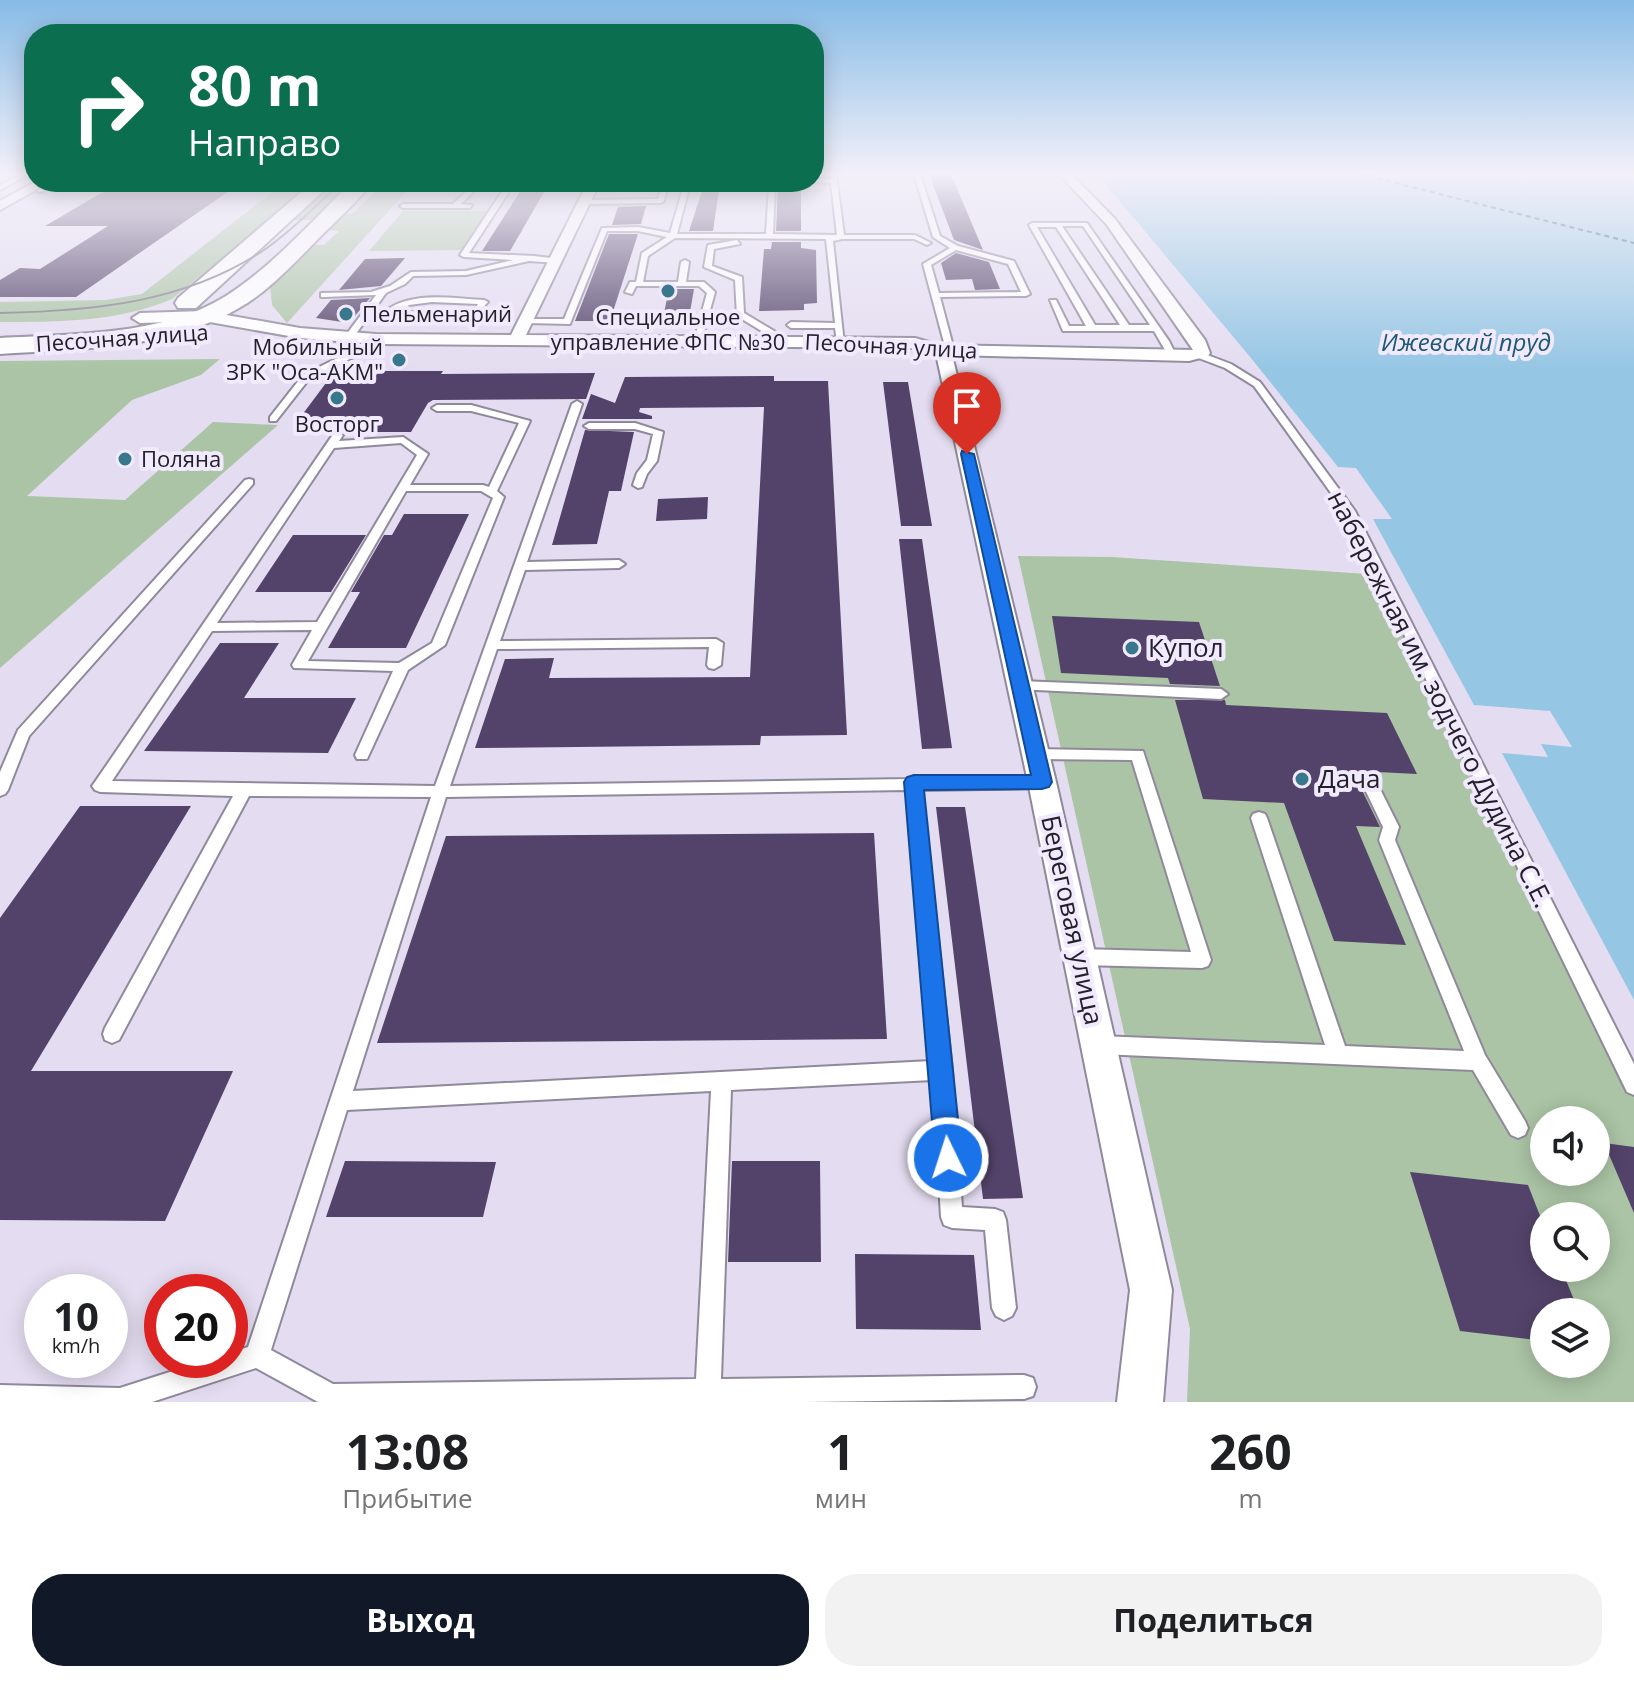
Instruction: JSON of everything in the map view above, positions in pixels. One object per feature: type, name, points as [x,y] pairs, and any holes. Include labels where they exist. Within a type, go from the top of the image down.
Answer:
[{"type":"main road","points":[[189,315],[266,239]]},
{"type":"main road","points":[[139,325],[233,303],[301,239]]},
{"type":"main road","name":"Песочная улица","points":[[4,338],[139,325]]},
{"type":"street","points":[[516,340],[567,239]]},
{"type":"street","points":[[1124,239],[1199,343],[1200,354]]},
{"type":"street","name":"Песочная улица","points":[[233,303],[292,331]]},
{"type":"street","name":"Песочная улица","points":[[189,315],[292,331],[376,339],[698,341],[788,333],[840,334],[915,343],[944,350],[1200,354]]},
{"type":"street","name":"Песочная улица","points":[[139,325],[292,331]]},
{"type":"street","name":"Береговая улица","points":[[944,350],[1081,957],[1151,1290],[1140,1402]]},
{"type":"lane","points":[[474,239],[464,255],[556,261]]},
{"type":"lane","points":[[526,321],[567,322],[600,239]]},
{"type":"lane","points":[[639,284],[645,255],[668,239]]},
{"type":"lane","points":[[751,239],[711,247],[708,267],[739,279],[740,314],[788,333]]},
{"type":"lane","points":[[831,239],[840,334]]},
{"type":"lane","points":[[920,239],[927,243]]},
{"type":"lane","points":[[934,295],[1026,294],[1011,263],[955,248],[941,239]]},
{"type":"lane","points":[[1040,239],[1092,328]]},
{"type":"lane","points":[[1068,239],[1126,328]]},
{"type":"lane","points":[[1096,239],[1172,355]]},
{"type":"lane","points":[[944,350],[927,264],[955,248]]},
{"type":"lane","points":[[324,295],[382,293],[400,287],[411,274],[466,273],[534,258]]},
{"type":"lane","points":[[682,284],[685,262]]},
{"type":"lane","points":[[629,292],[633,284],[701,284],[711,292],[698,341]]},
{"type":"lane","points":[[349,337],[382,293]]},
{"type":"lane","points":[[363,318],[474,315],[484,302],[408,302],[387,315]]},
{"type":"lane","points":[[1053,302],[1066,329],[1156,328]]},
{"type":"lane","points":[[273,419],[306,377],[369,346],[376,339]]},
{"type":"lane","name":"набережная им. зодчего Дудина С.Е.","points":[[1200,354],[1228,366],[1257,384],[1349,511],[1634,1085]]},
{"type":"lane","points":[[257,1356],[440,793],[577,404]]},
{"type":"lane","points":[[437,408],[471,408],[525,421],[491,493]]},
{"type":"lane","points":[[589,426],[635,426],[658,432],[652,461],[642,473],[638,485]]},
{"type":"lane","points":[[403,488],[483,488],[499,497],[439,644],[402,667],[299,665],[321,626],[423,454],[403,440],[335,440],[100,786],[243,792],[440,793],[914,782],[1138,755],[1202,960],[1081,957]]},
{"type":"lane","points":[[0,790],[23,734],[249,482]]},
{"type":"lane","points":[[521,566],[619,564]]},
{"type":"lane","points":[[207,627],[321,626]]},
{"type":"lane","points":[[493,645],[716,643],[714,665]]},
{"type":"lane","points":[[362,755],[402,667]]},
{"type":"lane","points":[[1020,686],[1221,694]]},
{"type":"lane","points":[[1368,779],[1391,827],[1387,840],[1478,1061],[1518,1128]]},
{"type":"lane","points":[[914,782],[942,1070],[952,1217],[995,1220],[1004,1308]]},
{"type":"lane","points":[[112,1034],[243,792]]},
{"type":"lane","points":[[1259,818],[1338,1055]]},
{"type":"lane","points":[[1100,1045],[1478,1061]]},
{"type":"lane","points":[[342,1101],[942,1070]]},
{"type":"lane","points":[[708,1391],[721,1081]]},
{"type":"lane","points":[[0,1397],[120,1400],[257,1356],[331,1396],[424,1398],[1024,1387]]},
{"type":"green space","points":[[212,239],[245,239],[172,299],[152,307],[65,321],[0,322],[0,302],[106,300],[142,294]]},
{"type":"green space","points":[[330,239],[363,239],[287,323],[272,305],[270,285],[309,245],[324,245]]},
{"type":"green space","points":[[379,239],[469,239],[462,250],[369,251]]},
{"type":"green space","points":[[220,359],[201,375],[132,400],[27,496],[125,500],[213,422],[278,425],[0,668],[0,361]]},
{"type":"green space","points":[[1018,556],[1112,557],[1382,575],[1634,1094],[1634,1402],[1187,1402],[1190,1329]]},
{"type":"water","name":"Ижевский пруд","points":[[1152,239],[1634,239],[1634,1000],[1502,753],[1548,757],[1541,744],[1572,747],[1550,711],[1474,705],[1373,519],[1392,519],[1356,468],[1338,467]]},
{"type":"building","points":[[87,239],[159,239],[76,297],[0,297],[0,280],[20,268],[40,269]]},
{"type":"building","points":[[489,239],[517,239],[510,251],[482,251]]},
{"type":"building","points":[[607,239],[636,239],[610,321],[575,321]]},
{"type":"building","points":[[979,239],[983,250],[954,240]]},
{"type":"building","points":[[772,242],[801,242],[801,248],[816,250],[817,303],[804,304],[804,310],[759,311],[764,249],[771,249]]},
{"type":"building","points":[[956,253],[989,262],[1000,289],[975,290],[972,279],[946,280],[941,263]]},
{"type":"building","points":[[405,258],[381,286],[339,290],[365,259]]},
{"type":"building","points":[[669,289],[694,289],[690,312],[664,313]]},
{"type":"building","points":[[370,298],[349,323],[316,318],[331,300]]},
{"type":"building","points":[[379,371],[443,371],[441,374],[595,373],[586,399],[433,400],[428,403],[411,432],[347,432],[356,418],[299,419],[329,379],[374,378]]},
{"type":"building","points":[[774,376],[774,381],[828,381],[847,735],[761,736],[760,745],[475,748],[505,659],[554,658],[549,678],[750,677],[764,407],[640,408],[639,412],[652,416],[652,419],[582,419],[591,394],[615,403],[625,377]]},
{"type":"building","points":[[883,382],[908,382],[932,526],[901,526]]},
{"type":"building","points":[[585,430],[634,432],[621,491],[609,491],[597,544],[552,545]]},
{"type":"building","points":[[708,497],[707,519],[656,521],[658,499]]},
{"type":"building","points":[[404,514],[469,514],[406,648],[328,648],[360,592],[351,592],[384,535],[392,535]]},
{"type":"building","points":[[293,535],[366,535],[331,592],[255,592]]},
{"type":"building","points":[[899,539],[922,539],[952,748],[922,749]]},
{"type":"building","name":"Купол","points":[[1052,616],[1199,622],[1220,686],[1170,684],[1168,678],[1061,673]]},
{"type":"building","points":[[220,643],[279,643],[244,698],[356,698],[328,753],[144,751]]},
{"type":"building","points":[[1175,700],[1225,700],[1226,705],[1387,713],[1417,774],[1358,771],[1357,780],[1380,827],[1356,826],[1406,945],[1334,941],[1284,803],[1203,799]]},
{"type":"building","points":[[80,806],[191,806],[31,1071],[233,1071],[165,1221],[0,1220],[0,918]]},
{"type":"building","points":[[936,807],[965,807],[1023,1198],[983,1199]]},
{"type":"building","points":[[874,833],[887,1039],[377,1043],[446,836]]},
{"type":"building","points":[[1610,1144],[1634,1147],[1634,1213],[1610,1157]]},
{"type":"building","points":[[345,1161],[496,1162],[483,1217],[326,1217]]},
{"type":"building","points":[[732,1161],[820,1161],[821,1262],[728,1262]]},
{"type":"building","points":[[1410,1172],[1528,1185],[1535,1202],[1530,1202],[1530,1282],[1567,1282],[1573,1298],[1530,1298],[1530,1339],[1460,1331]]},
{"type":"building","points":[[855,1254],[974,1255],[981,1330],[856,1329]]},
{"type":"ferry route","points":[[1620,239],[1634,243]]},
{"type":"tram line","points":[[0,313],[69,310],[137,301],[170,293],[234,268],[277,239]]},
{"type":"place","name":"Специальное управление ФПС №30","points":[[668,291]]},
{"type":"place","name":"Пельменарий","points":[[346,314]]},
{"type":"place","name":"Мобильный ЗРК \"Оса-АКМ\"","points":[[399,360]]},
{"type":"place","name":"Восторг","points":[[337,398]]},
{"type":"place","name":"Поляна","points":[[125,459]]},
{"type":"place","name":"Купол","points":[[1132,648]]},
{"type":"place","name":"Дача","points":[[1302,779]]},
{"type":"route","points":[[948,1158],[914,782],[1042,782],[967,454]]}]
